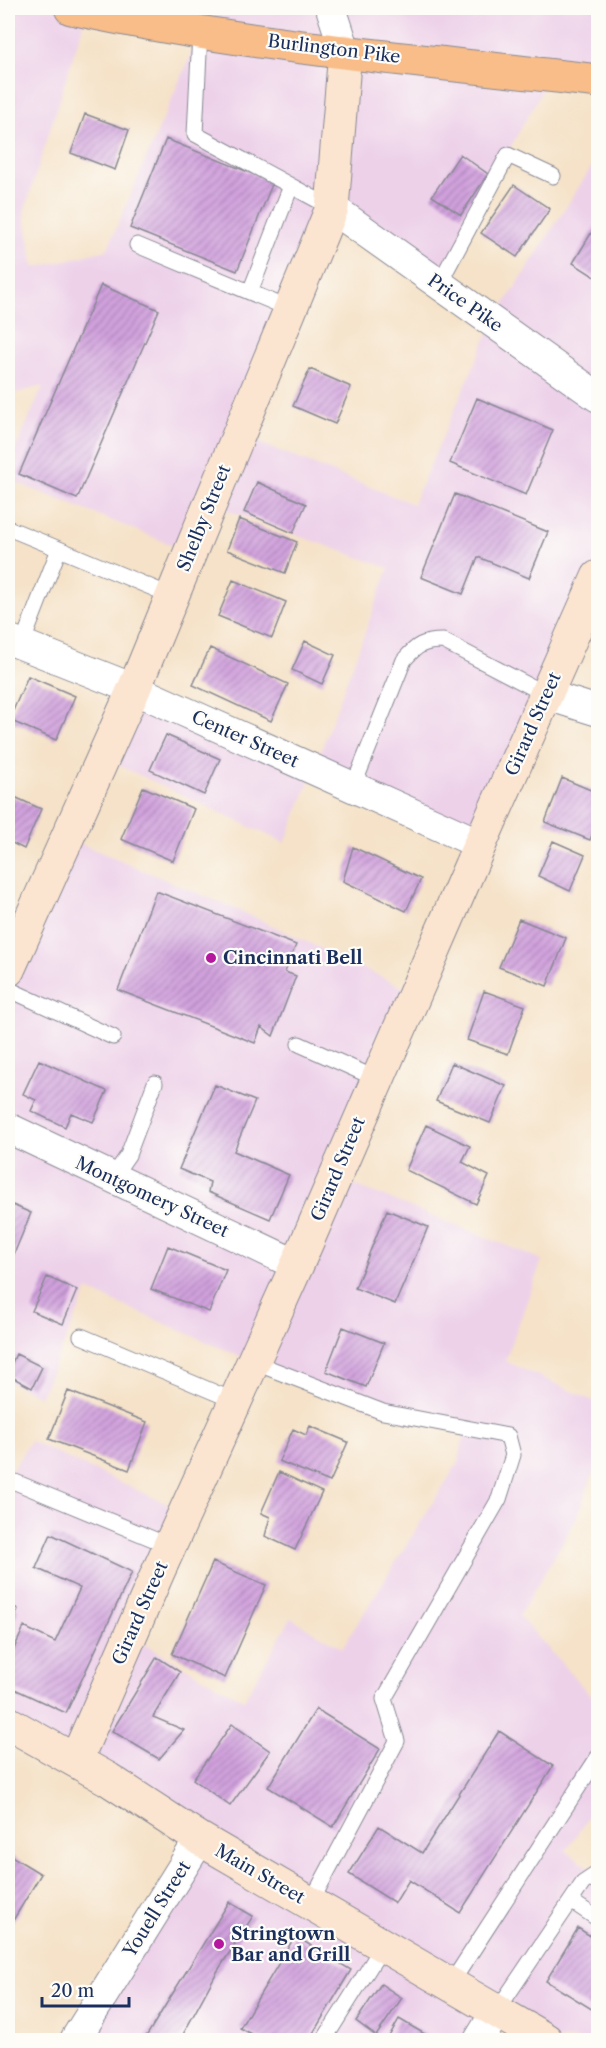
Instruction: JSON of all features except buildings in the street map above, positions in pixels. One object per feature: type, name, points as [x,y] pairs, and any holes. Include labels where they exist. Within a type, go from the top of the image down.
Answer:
[{"type":"main road","name":"Burlington Pike","points":[[71,8],[200,33],[598,81]]},
{"type":"street","points":[[331,8],[345,51]]},
{"type":"street","name":"Shelby Street","points":[[8,970],[134,689],[332,208],[345,51]]},
{"type":"street","name":"Price Pike","points":[[332,208],[598,397]]},
{"type":"street","name":"Girard Street","points":[[76,1760],[297,1264],[598,577]]},
{"type":"street","name":"Center Street","points":[[15,642],[134,689],[480,844]]},
{"type":"street","points":[[547,695],[598,711]]},
{"type":"street","name":"Montgomery Street","points":[[8,1128],[297,1264]]},
{"type":"street","name":"Main Street","points":[[8,1723],[76,1760],[200,1839],[546,2040]]},
{"type":"street","name":"Youell Street","points":[[75,2040],[200,1839]]},
{"type":"street","points":[[479,2040],[496,2012]]},
{"type":"lane","points":[[200,33],[195,134],[332,208]]},
{"type":"lane","points":[[439,284],[508,155],[553,176]]},
{"type":"lane","points":[[250,292],[291,186]]},
{"type":"lane","points":[[137,245],[290,309]]},
{"type":"lane","points":[[8,528],[172,596]]},
{"type":"lane","points":[[15,642],[59,549]]},
{"type":"lane","points":[[352,787],[404,660],[415,647],[428,641],[442,641],[547,695]]},
{"type":"lane","points":[[8,988],[113,1037]]},
{"type":"lane","points":[[299,1044],[377,1079]]},
{"type":"lane","points":[[112,1178],[128,1155],[154,1083]]},
{"type":"lane","points":[[81,1336],[235,1401]]},
{"type":"lane","points":[[253,1362],[383,1412],[507,1436],[513,1455],[499,1499],[384,1699],[397,1741],[310,1904]]},
{"type":"lane","points":[[8,1479],[170,1546]]},
{"type":"lane","points":[[450,1985],[598,1757]]},
{"type":"lane","points":[[496,2012],[583,1883],[598,1873]]},
{"type":"lane","points":[[571,1901],[598,1919]]},
{"type":"lane","points":[[324,2040],[383,1946]]},
{"type":"shaded area","points":[[8,8],[598,8],[598,81],[550,76],[436,282],[332,208],[239,435],[413,504],[493,322],[598,157],[598,577],[480,844],[314,770],[285,843],[103,758],[134,689],[314,769],[389,568],[210,504],[190,552],[8,479],[8,467],[43,386],[8,395]],"holes":[[[87,12],[200,33],[107,250],[34,268],[24,212]]]},
{"type":"shaded area","points":[[67,838],[254,917],[415,993],[335,1177],[542,1260],[505,1361],[598,1403],[598,1461],[575,1521],[519,1616],[598,1704],[598,1802],[566,1851],[598,1873],[598,2040],[546,2040],[496,2012],[479,2040],[75,2040],[200,1840],[8,1723],[8,1469],[12,1471],[30,1441],[185,1512],[130,1636],[244,1700],[291,1618],[342,1648],[459,1461],[465,1428],[383,1412],[253,1362],[88,1290],[40,1397],[8,1381],[8,960]]},
{"type":"place","name":"Cincinnati Bell","points":[[211,958]]},
{"type":"place","name":"Stringtown Bar and Grill","points":[[219,1944]]}]
